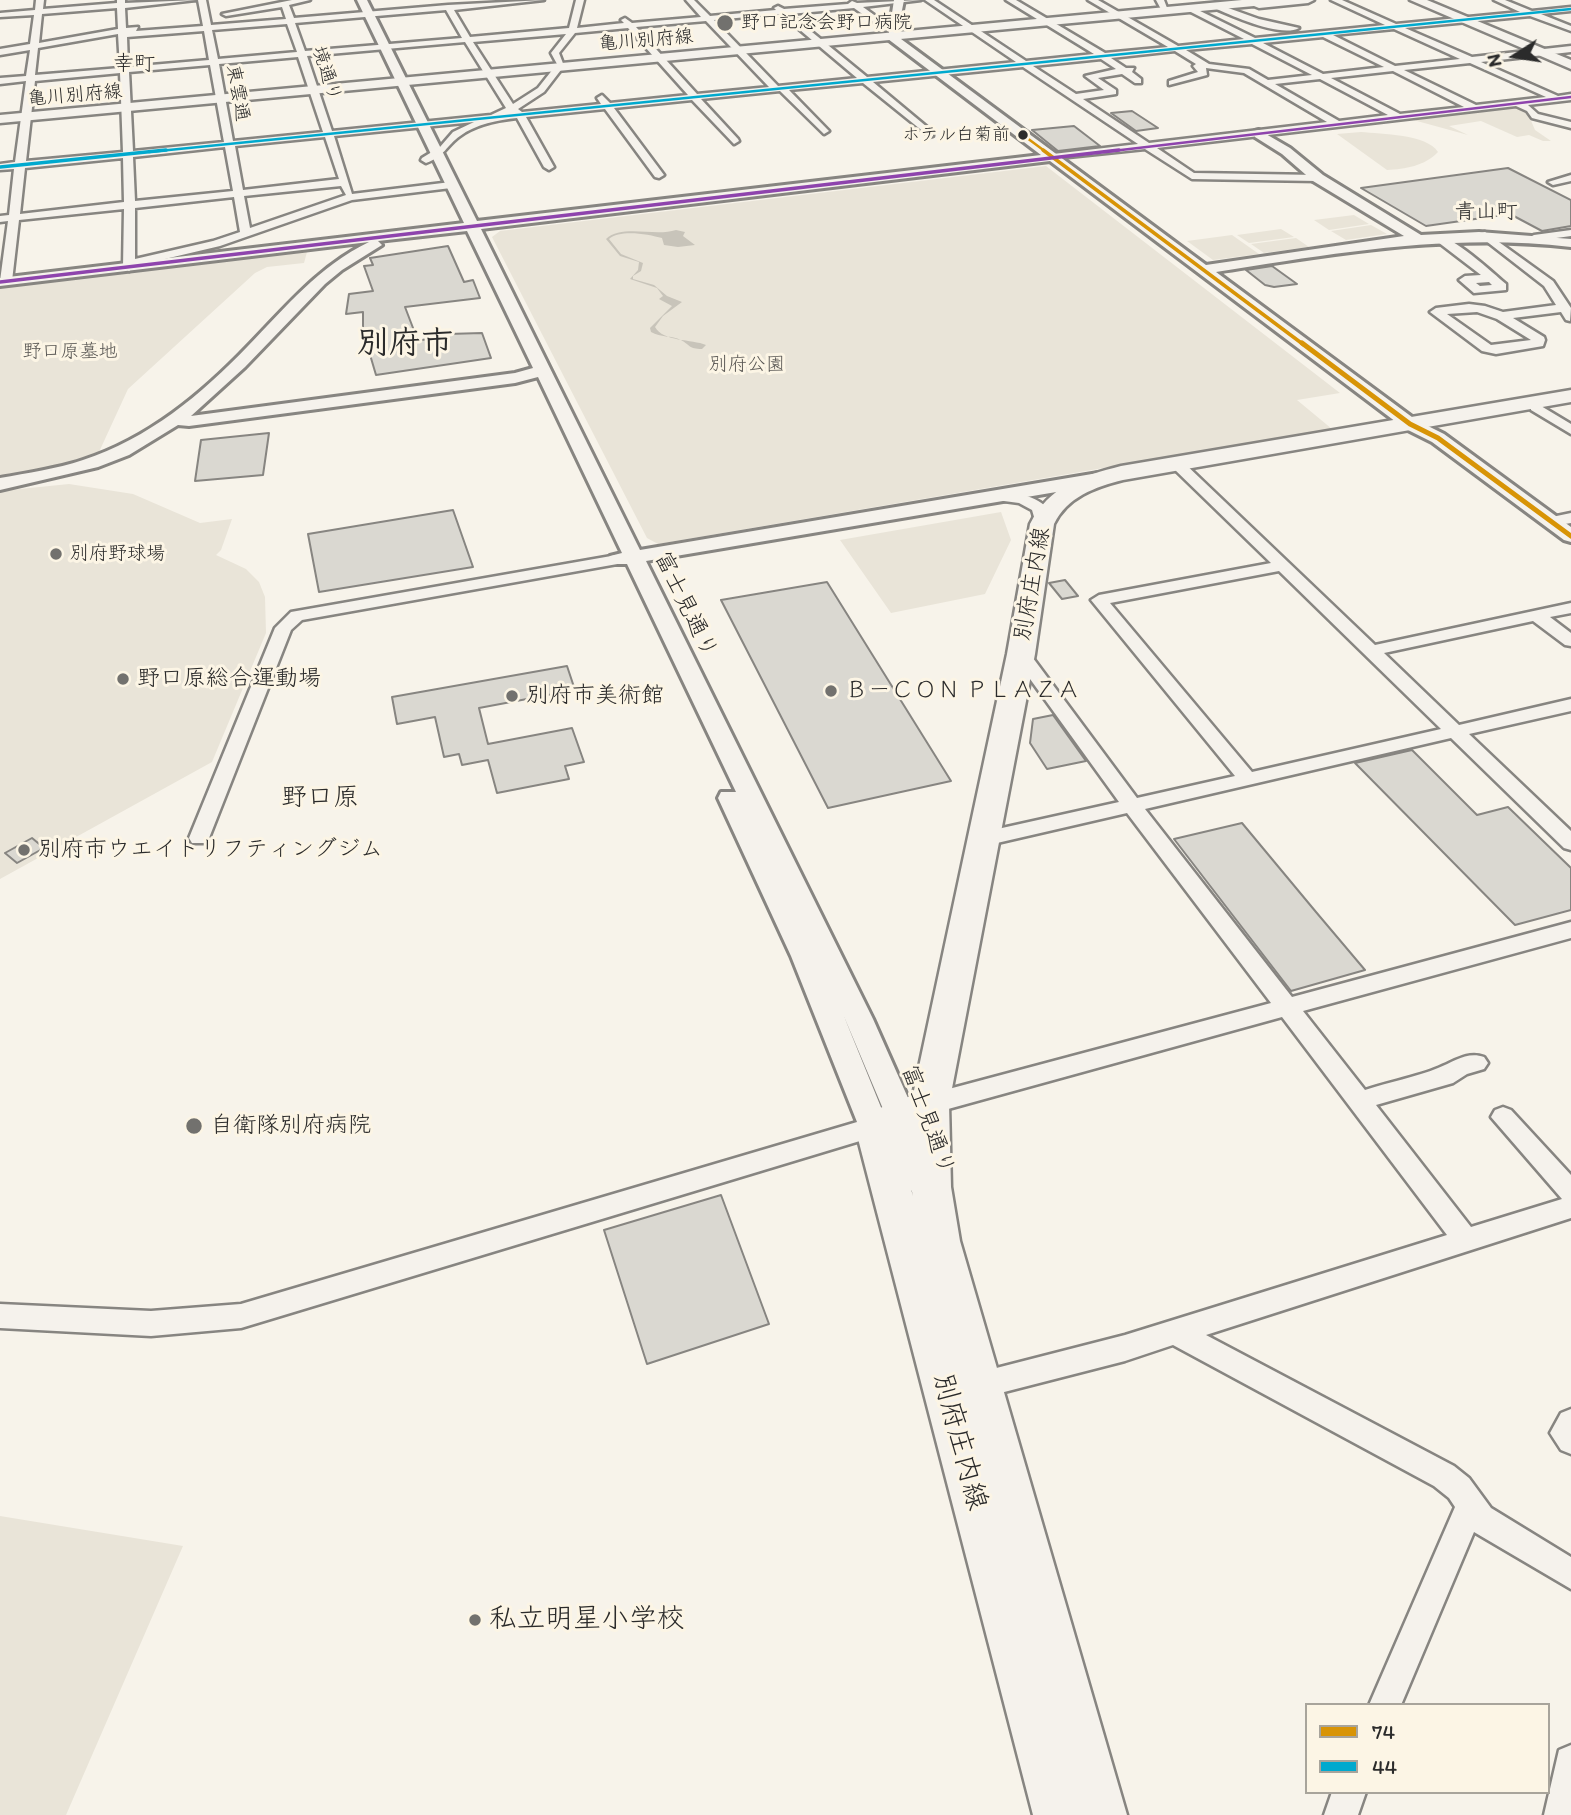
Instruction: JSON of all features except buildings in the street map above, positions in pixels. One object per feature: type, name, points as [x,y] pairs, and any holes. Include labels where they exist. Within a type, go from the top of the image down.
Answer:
[{"type":"main road","name":"亀川別府線","points":[[0,120],[741,52],[821,44],[893,31],[974,30],[1277,0]]},
{"type":"main road","name":"亀川別府線","points":[[1224,5],[1308,0]]},
{"type":"main road","points":[[1416,0],[1571,65]]},
{"type":"main road","name":"亀川別府線","points":[[1121,16],[1163,5],[1192,10]]},
{"type":"main road","name":"別府庄内線","points":[[1060,1815],[902,1116],[984,839],[1021,654],[1042,524],[1057,501],[1077,488],[1098,480],[1176,463],[1571,397]]},
{"type":"main road","name":"別府庄内線","points":[[902,1116],[931,1188],[963,1389],[1100,1815]]},
{"type":"street","points":[[40,0],[14,218],[3,282],[1571,97]]},
{"type":"street","points":[[0,15],[121,3],[192,0]]},
{"type":"street","name":"東雲通","points":[[202,0],[246,234]]},
{"type":"street","points":[[0,52],[206,22],[285,2],[306,0]]},
{"type":"street","name":"富士見通り","points":[[353,0],[364,14],[393,82],[466,228],[533,373],[853,1007],[902,1116]]},
{"type":"street","name":"富士見通り","points":[[362,0],[364,14]]},
{"type":"street","points":[[206,22],[289,21],[540,0]]},
{"type":"street","points":[[431,158],[456,134],[495,118],[541,90],[561,64],[555,53],[572,30],[580,0]]},
{"type":"street","points":[[690,0],[824,131]]},
{"type":"street","points":[[768,0],[930,134]]},
{"type":"street","points":[[0,81],[709,19],[851,3],[918,0]]},
{"type":"street","points":[[929,0],[1192,176],[1318,177]]},
{"type":"street","points":[[1010,0],[1139,81]]},
{"type":"street","points":[[1092,0],[1207,65]]},
{"type":"street","points":[[1335,0],[1556,98]]},
{"type":"street","points":[[1498,0],[1571,29]]},
{"type":"street","points":[[525,1],[533,12]]},
{"type":"street","points":[[893,31],[899,1]]},
{"type":"street","name":"境通り","points":[[285,2],[289,21],[350,197]]},
{"type":"street","points":[[121,3],[130,205],[129,266]]},
{"type":"street","points":[[851,3],[893,31],[940,72],[1410,424],[1438,438],[1571,536]]},
{"type":"street","points":[[1224,5],[1278,28],[1306,26],[1323,33],[1474,108]]},
{"type":"street","points":[[448,7],[505,103],[521,117],[548,167]]},
{"type":"street","points":[[0,167],[415,124],[521,117],[694,96],[1571,9]]},
{"type":"street","points":[[1192,10],[1399,117]]},
{"type":"street","points":[[621,16],[734,141]]},
{"type":"street","points":[[541,22],[556,44],[560,45]]},
{"type":"street","name":"富士見通り","points":[[379,47],[393,82]]},
{"type":"street","points":[[1263,83],[1571,49]]},
{"type":"street","points":[[1073,97],[1113,92],[1090,76],[1128,72],[1142,66],[1127,53]]},
{"type":"street","points":[[1172,83],[1204,73],[1197,66],[1242,70],[1337,124]]},
{"type":"street","points":[[599,94],[659,175]]},
{"type":"street","points":[[1517,103],[1530,109],[1535,116],[1571,127]]},
{"type":"street","points":[[1571,127],[1560,130],[1571,138]]},
{"type":"street","points":[[1259,134],[1286,151],[1318,177],[1418,239]]},
{"type":"street","points":[[1553,182],[1571,178]]},
{"type":"street","points":[[0,219],[344,181]]},
{"type":"street","points":[[129,266],[216,244],[350,197],[445,185]]},
{"type":"street","points":[[1534,238],[1571,233]]},
{"type":"street","points":[[0,484],[103,459],[174,419],[204,397],[346,258],[380,243],[410,235]]},
{"type":"street","points":[[1202,270],[1438,237],[1485,235],[1571,243]]},
{"type":"street","points":[[1485,235],[1549,284],[1568,313]]},
{"type":"street","points":[[1438,237],[1491,278]]},
{"type":"street","points":[[1480,268],[1524,266]]},
{"type":"street","points":[[1501,316],[1539,340],[1538,343],[1496,350],[1487,348],[1436,312],[1475,306],[1489,309],[1501,316],[1568,313]]},
{"type":"street","points":[[174,419],[225,410],[533,373]]},
{"type":"street","points":[[174,419],[189,421],[533,373]]},
{"type":"street","points":[[204,397],[205,405],[225,410]]},
{"type":"street","points":[[1536,407],[1571,430]]},
{"type":"street","points":[[1176,463],[1571,843]]},
{"type":"street","points":[[199,838],[283,628],[297,616],[625,558],[1098,480]]},
{"type":"street","points":[[995,496],[1019,498],[1036,504],[1042,510],[1042,524]]},
{"type":"street","points":[[1552,522],[1571,518]]},
{"type":"street","points":[[1248,779],[1099,600],[1282,566]]},
{"type":"street","points":[[1370,651],[1571,608]]},
{"type":"street","points":[[1536,615],[1571,641]]},
{"type":"street","points":[[1021,654],[1286,1008],[1361,1101],[1466,1240]]},
{"type":"street","points":[[984,839],[1571,705]]},
{"type":"street","points":[[0,1316],[140,1325],[196,1324],[241,1316],[902,1116],[1571,929]]},
{"type":"street","points":[[1361,1101],[1445,1076],[1460,1067],[1476,1063]]},
{"type":"street","points":[[963,1389],[1174,1332],[1568,1207],[1503,1117]]},
{"type":"street","points":[[1174,1332],[1444,1476],[1459,1488],[1479,1519],[1571,1574]]},
{"type":"street","points":[[1571,1423],[1563,1433],[1571,1440]]},
{"type":"street","points":[[1386,1703],[1470,1507]]},
{"type":"street","points":[[1561,1815],[1571,1762]]},
{"type":"street","points":[[1341,1815],[1348,1794]]},
{"type":"green space","points":[[1518,105],[1526,109],[1535,130],[1551,141],[1543,141],[1529,135],[1517,137],[1481,121],[1449,126],[1468,135],[1406,118]]},
{"type":"green space","points":[[1361,132],[1414,138],[1432,146],[1438,152],[1421,164],[1387,170],[1337,134]]},
{"type":"green space","name":"別府公園","points":[[1046,166],[1340,393],[1297,400],[1332,429],[658,544],[647,538],[492,237],[500,231]]},
{"type":"green space","points":[[1354,215],[1369,224],[1329,230],[1314,220]]},
{"type":"green space","points":[[1371,225],[1387,234],[1346,240],[1331,231]]},
{"type":"green space","points":[[1281,229],[1294,237],[1249,243],[1237,235]]},
{"type":"green space","points":[[1232,235],[1259,254],[1213,260],[1187,241]]},
{"type":"green space","points":[[1296,238],[1309,247],[1264,253],[1251,244]]},
{"type":"green space","name":"野口原墓地","points":[[307,252],[304,263],[267,267],[255,273],[128,389],[99,452],[67,464],[0,477],[0,287]]},
{"type":"green space","name":"野口原総合運動場","points":[[69,484],[133,494],[200,523],[232,519],[221,550],[216,555],[246,569],[259,582],[265,597],[266,633],[212,762],[0,879],[0,491]]},
{"type":"green space","points":[[1001,512],[1011,540],[985,594],[891,613],[840,540]]},
{"type":"green space","points":[[0,1516],[183,1546],[66,1815],[0,1815]]},
{"type":"shaded area","points":[[676,230],[685,232],[683,236],[695,245],[664,245],[662,238],[634,233],[620,234],[609,239],[621,254],[643,263],[641,271],[633,276],[633,279],[654,285],[667,296],[682,302],[663,316],[655,327],[668,337],[651,332],[650,328],[672,306],[659,299],[663,296],[657,288],[630,279],[638,270],[639,262],[620,256],[606,239],[621,232]]},
{"type":"shaded area","points":[[680,340],[706,345],[702,349],[694,348]]},
{"type":"transit line","name":"44","points":[[0,167],[1571,9]]},
{"type":"transit line","points":[[0,282],[1571,97]]},
{"type":"transit line","name":"74","points":[[1023,135],[1410,424],[1438,438],[1571,536]]},
{"type":"place","name":"野口記念会野口病院","points":[[725,23]]},
{"type":"place","name":"ホテル白菊前","points":[[1023,135]]},
{"type":"place","name":"別府野球場","points":[[56,554]]},
{"type":"place","name":"野口原総合運動場","points":[[123,679]]},
{"type":"place","name":"Ｂ－ＣＯＮ ＰＬＡＺＡ","points":[[831,691]]},
{"type":"place","name":"別府市美術館","points":[[512,696]]},
{"type":"place","name":"別府市ウエイトリフティングジム","points":[[24,850]]},
{"type":"place","name":"自衛隊別府病院","points":[[194,1126]]},
{"type":"place","name":"私立明星小学校","points":[[475,1620]]},
{"type":"district","name":"幸町","points":[[134,65]]},
{"type":"district","name":"青山町","points":[[1486,213]]},
{"type":"district","name":"別府市","points":[[405,345]]},
{"type":"district","name":"野口原","points":[[320,798]]}]
